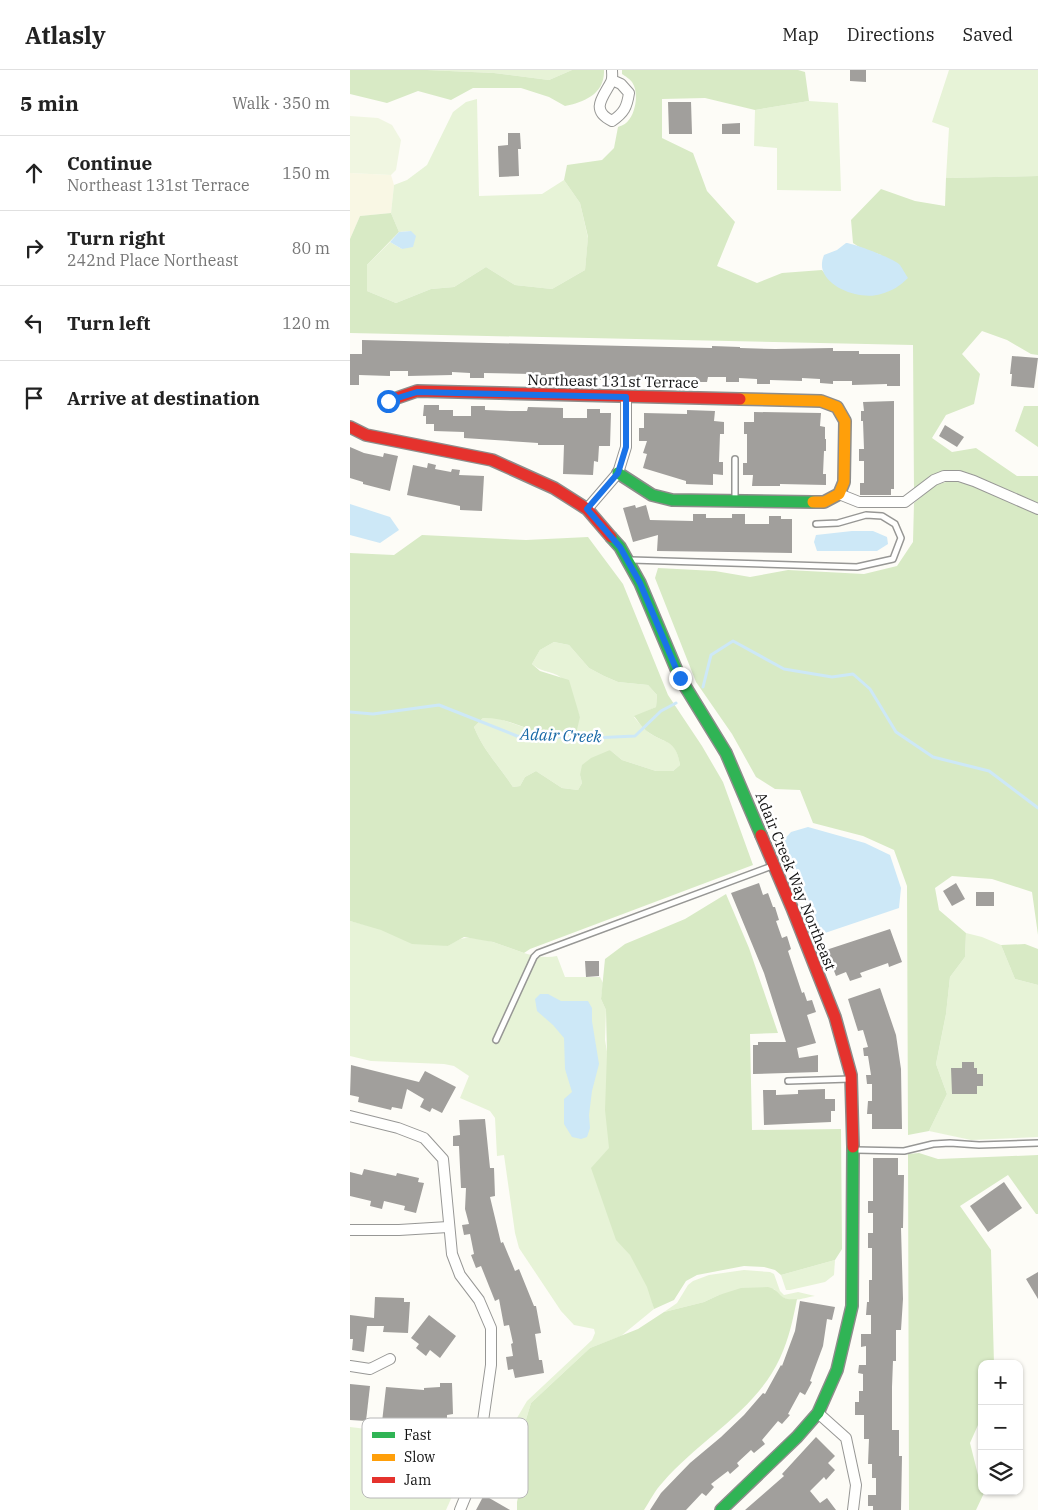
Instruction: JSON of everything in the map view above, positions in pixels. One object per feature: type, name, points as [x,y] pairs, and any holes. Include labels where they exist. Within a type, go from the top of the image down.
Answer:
[{"type":"street","name":"Northeast 131st Terrace","points":[[388,401],[417,392],[821,401],[837,407],[845,421],[844,482],[839,494]]},
{"type":"street","points":[[587,509],[618,473],[626,447],[626,397]]},
{"type":"street","name":"Adair Creek Way Northeast","points":[[350,427],[366,435],[492,460],[554,488],[587,509],[620,547],[640,583],[680,678],[726,753],[774,865],[835,1017],[851,1079],[853,1150],[852,1306],[837,1370],[818,1413],[797,1437],[721,1510]]},
{"type":"street","points":[[618,473],[652,495],[672,500],[824,502],[839,494],[859,502],[905,502],[913,498],[934,480],[944,476],[959,476],[974,480],[1038,508]]},
{"type":"street","points":[[350,1116],[398,1128],[424,1138],[443,1158],[452,1254],[460,1274],[479,1300],[491,1328],[491,1364],[483,1418]]},
{"type":"street","points":[[350,1230],[448,1227]]},
{"type":"street","points":[[350,1366],[370,1368],[390,1359]]},
{"type":"street","points":[[818,1413],[846,1438],[856,1485],[853,1510]]},
{"type":"street","points":[[460,1510],[465,1498]]},
{"type":"lane","points":[[735,459],[735,501]]},
{"type":"lane","points":[[628,560],[857,567],[893,559],[901,538],[895,524],[882,516],[866,515],[838,523],[816,524]]},
{"type":"lane","points":[[496,1040],[534,957],[538,953],[774,865]]},
{"type":"lane","points":[[788,1081],[851,1079]]},
{"type":"lane","points":[[853,1150],[904,1151],[933,1144],[950,1143],[979,1145],[1038,1143]]},
{"type":"shaded area","points":[[350,173],[391,175],[394,185],[391,213],[360,216],[350,239]]},
{"type":"green space","points":[[350,70],[427,70],[494,73],[549,80],[572,70],[604,70],[601,85],[592,96],[565,106],[549,97],[521,88],[473,88],[451,100],[418,91],[387,103],[350,94]]},
{"type":"green space","points":[[427,70],[572,70],[549,80],[494,73]]},
{"type":"green space","points":[[622,70],[798,70],[805,72],[809,101],[755,110],[705,98],[662,99],[662,138],[693,153],[707,191],[735,222],[717,266],[757,283],[782,273],[822,270],[830,280],[881,255],[853,243],[851,220],[881,189],[915,201],[945,206],[946,178],[1038,176],[1038,355],[1031,354],[1007,340],[982,331],[962,354],[980,374],[974,404],[946,415],[932,438],[952,452],[976,448],[1017,476],[1038,476],[1038,503],[974,475],[953,471],[934,476],[914,491],[913,345],[350,333],[350,239],[360,216],[391,213],[399,232],[367,265],[367,291],[396,303],[431,289],[454,287],[486,267],[515,285],[552,289],[585,270],[588,237],[580,203],[564,180],[567,165],[602,160],[614,148],[618,127],[626,123],[631,117],[636,96],[634,86],[622,74]]},
{"type":"green space","points":[[949,70],[1038,70],[1038,176],[946,178],[949,128],[932,122]]},
{"type":"green space","points":[[477,99],[479,196],[542,194],[564,180],[580,203],[588,238],[585,270],[552,289],[515,285],[486,267],[454,287],[431,289],[396,303],[367,291],[367,265],[390,242],[402,249],[411,231],[399,232],[391,213],[394,185],[407,180],[427,165],[453,112],[466,102]]},
{"type":"green space","points":[[809,101],[838,103],[841,191],[777,190],[777,148],[754,146],[755,110]]},
{"type":"green space","points":[[350,116],[378,118],[392,125],[401,140],[396,170],[391,175],[350,173]]},
{"type":"green space","points":[[1024,406],[1038,406],[1038,447],[1015,431]]},
{"type":"green space","points":[[950,481],[964,483],[983,490],[1038,514],[1038,935],[1032,892],[992,879],[952,876],[935,888],[939,910],[966,933],[965,957],[950,977],[946,1014],[936,1064],[947,1094],[929,1131],[908,1135],[907,886],[894,850],[863,836],[813,823],[800,790],[775,789],[756,777],[732,734],[696,682],[655,578],[658,568],[715,571],[750,577],[788,570],[864,574],[897,566],[913,542],[914,503],[935,485]]},
{"type":"green space","points":[[422,535],[526,540],[588,537],[623,584],[668,695],[723,782],[753,865],[530,949],[524,953],[493,942],[464,937],[448,946],[412,944],[381,930],[350,921],[350,553],[394,555]],"holes":[[[554,642],[569,645],[589,668],[604,676],[618,682],[648,685],[657,695],[656,707],[634,716],[646,730],[673,746],[680,765],[673,771],[656,771],[622,760],[610,750],[591,758],[582,765],[580,775],[582,783],[578,790],[562,788],[536,771],[525,777],[520,786],[513,787],[487,751],[474,727],[483,718],[492,718],[549,736],[559,737],[576,734],[580,717],[569,680],[540,671],[532,664],[540,650]]]},
{"type":"green space","points":[[554,642],[569,645],[589,668],[604,676],[618,682],[648,685],[657,695],[656,707],[634,717],[648,732],[673,746],[680,765],[673,771],[656,771],[622,760],[610,750],[580,775],[582,783],[578,790],[562,788],[536,771],[525,777],[520,786],[513,787],[487,751],[474,727],[483,718],[497,718],[549,736],[580,717],[570,688],[566,683],[557,675],[539,669],[532,664],[540,650]]},
{"type":"green space","points":[[726,894],[749,948],[778,1033],[750,1034],[752,1130],[841,1129],[842,1249],[835,1260],[781,1275],[775,1270],[764,1267],[744,1266],[697,1275],[686,1281],[674,1300],[654,1309],[647,1287],[630,1255],[616,1240],[591,1168],[609,1148],[605,1110],[606,1010],[601,999],[605,959],[625,944],[685,919]]},
{"type":"green space","points":[[350,921],[448,946],[464,938],[478,938],[534,955],[545,957],[557,956],[565,977],[600,977],[603,983],[601,999],[606,1010],[605,1040],[643,1266],[654,1309],[621,1336],[590,1348],[531,1403],[526,1418],[517,1418],[527,1401],[592,1340],[595,1333],[594,1329],[574,1325],[561,1311],[519,1248],[515,1233],[504,1155],[497,1156],[495,1118],[490,1111],[460,1098],[469,1076],[454,1066],[371,1061],[350,1056]]},
{"type":"green space","points":[[966,933],[1001,945],[1015,979],[1038,985],[1038,1137],[971,1140],[929,1131],[947,1094],[936,1064],[946,1014],[950,977],[965,957]]},
{"type":"green space","points":[[1025,944],[1038,949],[1038,985],[1015,979],[1001,945]]},
{"type":"green space","points":[[919,1153],[938,1159],[1038,1155],[1038,1214],[1036,1214],[1008,1175],[960,1206],[991,1250],[994,1360],[978,1360],[978,1425],[970,1443],[978,1475],[978,1495],[983,1495],[976,1510],[909,1510],[908,1154]]},
{"type":"green space","points":[[835,1260],[834,1275],[825,1282],[786,1290],[781,1275]]},
{"type":"green space","points":[[744,1270],[774,1274],[780,1291],[784,1295],[798,1292],[815,1296],[793,1300],[783,1298],[774,1289],[719,1295],[704,1302],[664,1312],[677,1303],[688,1285],[693,1281],[709,1275]]},
{"type":"green space","points":[[768,1287],[786,1299],[797,1299],[786,1344],[780,1358],[770,1377],[757,1394],[678,1466],[655,1492],[644,1510],[517,1510],[518,1498],[528,1498],[528,1418],[526,1418],[531,1403],[590,1348],[638,1329],[664,1312],[704,1302],[741,1288]]},
{"type":"green space","points":[[350,1427],[362,1428],[362,1498],[451,1498],[446,1510],[350,1510]]},
{"type":"water","points":[[411,231],[416,236],[413,247],[402,249],[390,242],[399,232]]},
{"type":"water","points":[[846,243],[864,248],[895,261],[900,265],[908,278],[892,290],[874,296],[848,292],[840,288],[827,278],[822,269],[822,261],[824,255],[837,250]]},
{"type":"water","points":[[350,504],[390,517],[399,530],[380,543],[350,535]]},
{"type":"water","points":[[873,531],[887,537],[888,544],[877,551],[817,551],[814,542],[816,535]]},
{"type":"water","points":[[808,827],[865,843],[890,855],[901,888],[899,908],[819,935],[782,842],[791,832]]},
{"type":"water","points":[[540,994],[548,994],[561,1001],[588,1001],[592,1008],[592,1021],[599,1064],[592,1091],[589,1115],[590,1128],[587,1137],[581,1139],[572,1137],[564,1124],[564,1099],[572,1092],[565,1069],[564,1038],[537,1011],[535,999]]},
{"type":"building","points":[[850,70],[866,70],[866,82],[850,81]]},
{"type":"building","points":[[668,102],[691,102],[692,134],[669,134]]},
{"type":"building","points":[[740,123],[740,134],[722,134],[722,124]]},
{"type":"building","points":[[508,133],[520,133],[521,149],[518,149],[519,176],[499,177],[498,146],[508,145]]},
{"type":"building","points":[[362,340],[712,348],[712,346],[775,349],[833,348],[833,351],[859,351],[859,354],[900,354],[900,386],[887,386],[887,384],[852,385],[852,381],[833,381],[833,384],[820,383],[820,379],[802,378],[802,381],[770,380],[770,384],[757,384],[757,379],[739,378],[739,382],[726,382],[726,377],[708,377],[707,382],[696,382],[696,377],[677,377],[677,381],[669,381],[669,377],[652,377],[652,381],[640,381],[641,377],[614,377],[614,380],[593,380],[593,376],[576,376],[576,380],[563,380],[564,374],[546,374],[546,379],[533,379],[533,374],[484,373],[484,378],[470,378],[470,373],[452,372],[452,375],[408,376],[408,371],[390,371],[390,376],[359,375],[359,385],[350,385],[350,354],[362,354]]},
{"type":"building","points":[[1012,356],[1038,358],[1034,388],[1011,386]]},
{"type":"building","points":[[894,401],[894,489],[891,489],[891,495],[860,495],[860,483],[864,483],[864,461],[859,461],[859,449],[864,449],[863,421],[861,421],[861,411],[864,411],[863,402]]},
{"type":"building","points":[[424,405],[439,405],[439,410],[453,410],[453,416],[471,416],[471,406],[485,406],[485,410],[511,411],[527,411],[528,407],[563,408],[563,418],[587,418],[587,409],[600,409],[600,413],[611,413],[610,446],[599,446],[598,462],[594,461],[593,475],[563,474],[564,445],[538,445],[538,443],[464,438],[464,432],[434,431],[434,424],[426,424],[426,416],[423,416]]},
{"type":"building","points":[[687,410],[715,411],[714,421],[724,422],[724,434],[720,434],[719,462],[723,462],[723,475],[713,474],[713,485],[686,484],[686,481],[643,468],[647,454],[643,453],[647,441],[639,441],[639,428],[644,428],[644,413],[687,414]]},
{"type":"building","points":[[754,412],[821,413],[820,426],[825,427],[826,439],[823,474],[826,474],[826,485],[780,484],[780,486],[752,486],[753,475],[743,475],[743,463],[747,463],[747,434],[744,434],[744,422],[754,422]]},
{"type":"building","points":[[945,425],[964,437],[957,447],[939,436]]},
{"type":"building","points":[[350,447],[364,453],[383,457],[384,453],[398,456],[390,491],[363,484],[363,482],[350,478]]},
{"type":"building","points":[[428,463],[436,465],[435,469],[451,472],[452,469],[460,470],[459,475],[484,476],[482,511],[460,510],[460,506],[407,495],[413,465],[427,468]]},
{"type":"building","points":[[635,505],[636,508],[646,505],[650,520],[693,521],[693,514],[706,514],[706,518],[732,518],[732,514],[745,514],[745,524],[769,524],[769,516],[781,516],[781,519],[792,519],[792,553],[657,551],[658,535],[633,542],[623,508]]},
{"type":"building","points":[[759,883],[763,895],[768,893],[773,907],[775,907],[779,920],[776,921],[782,938],[787,936],[791,949],[788,951],[802,993],[804,992],[807,1001],[812,1000],[816,1012],[807,1015],[816,1043],[797,1048],[799,1058],[818,1055],[818,1072],[753,1074],[753,1045],[758,1045],[758,1042],[786,1042],[764,973],[731,893]]},
{"type":"building","points":[[956,883],[965,899],[952,906],[943,891]]},
{"type":"building","points":[[976,892],[994,892],[994,906],[976,906]]},
{"type":"building","points":[[890,929],[902,962],[889,967],[888,963],[860,973],[862,977],[850,981],[846,972],[836,976],[826,950]]},
{"type":"building","points":[[585,961],[599,961],[599,976],[586,977]]},
{"type":"building","points":[[880,988],[896,1035],[901,1069],[902,1129],[872,1129],[872,1114],[867,1114],[868,1101],[872,1101],[872,1084],[867,1084],[866,1075],[871,1075],[868,1056],[864,1056],[863,1048],[868,1047],[863,1030],[858,1031],[848,999]]},
{"type":"building","points":[[962,1062],[974,1062],[977,1074],[983,1074],[983,1086],[977,1086],[977,1094],[952,1094],[951,1068],[962,1068]]},
{"type":"building","points":[[351,1065],[419,1082],[425,1071],[456,1087],[442,1113],[432,1108],[430,1112],[420,1107],[424,1099],[407,1089],[402,1109],[392,1107],[391,1110],[358,1102],[359,1097],[350,1095]]},
{"type":"building","points":[[825,1089],[825,1099],[835,1099],[835,1111],[831,1111],[831,1122],[764,1125],[763,1090],[776,1090],[776,1095],[798,1094],[798,1090]]},
{"type":"building","points":[[485,1119],[490,1168],[494,1168],[495,1196],[490,1197],[501,1243],[503,1242],[515,1271],[519,1269],[534,1306],[536,1306],[541,1333],[535,1334],[539,1360],[542,1360],[544,1373],[515,1378],[513,1369],[508,1370],[506,1357],[513,1356],[511,1344],[513,1343],[509,1325],[504,1326],[499,1299],[495,1301],[481,1266],[476,1268],[471,1255],[474,1254],[470,1234],[464,1235],[462,1225],[469,1224],[465,1209],[466,1188],[461,1188],[459,1146],[453,1146],[453,1136],[460,1135],[459,1120]]},
{"type":"building","points":[[873,1158],[898,1158],[898,1175],[904,1175],[903,1228],[901,1228],[903,1299],[901,1330],[896,1330],[896,1361],[893,1361],[892,1387],[892,1430],[899,1430],[899,1456],[902,1456],[901,1510],[873,1510],[873,1506],[868,1506],[868,1495],[876,1495],[876,1478],[872,1478],[872,1464],[868,1464],[869,1439],[864,1439],[864,1415],[855,1415],[855,1402],[859,1402],[859,1391],[863,1391],[863,1374],[858,1373],[859,1365],[866,1365],[866,1346],[861,1347],[861,1334],[871,1334],[871,1315],[866,1315],[867,1302],[869,1302],[869,1280],[872,1280],[872,1248],[868,1248],[868,1233],[873,1233],[873,1213],[868,1213],[868,1201],[873,1201]]},
{"type":"building","points":[[364,1169],[396,1176],[397,1173],[419,1178],[418,1182],[424,1183],[416,1213],[404,1210],[405,1206],[384,1201],[382,1209],[370,1206],[371,1201],[350,1196],[350,1172],[362,1175]]},
{"type":"building","points":[[1004,1182],[1022,1208],[988,1232],[970,1206]]},
{"type":"building","points":[[1038,1272],[1038,1299],[1026,1279]]},
{"type":"building","points":[[375,1297],[404,1298],[404,1302],[410,1302],[408,1333],[383,1332],[384,1326],[367,1326],[364,1352],[352,1350],[353,1339],[350,1339],[350,1315],[374,1318]]},
{"type":"building","points":[[800,1301],[835,1307],[832,1320],[827,1319],[823,1346],[810,1381],[812,1382],[805,1395],[800,1392],[788,1414],[790,1415],[782,1424],[778,1421],[762,1440],[765,1444],[754,1453],[751,1450],[737,1463],[739,1466],[730,1474],[728,1471],[711,1484],[714,1487],[706,1496],[702,1493],[686,1510],[650,1510],[661,1493],[690,1463],[744,1415],[763,1393],[765,1394],[782,1366],[795,1331]]},
{"type":"building","points":[[429,1315],[456,1336],[440,1358],[430,1350],[426,1356],[416,1348],[419,1344],[411,1338]]},
{"type":"building","points":[[440,1383],[452,1383],[453,1414],[447,1415],[447,1418],[382,1418],[386,1387],[424,1390],[424,1388],[440,1387]]},
{"type":"building","points":[[350,1384],[370,1386],[366,1418],[362,1418],[362,1421],[350,1420]]},
{"type":"building","points":[[816,1437],[835,1456],[828,1463],[835,1470],[826,1480],[824,1477],[810,1491],[820,1503],[827,1498],[836,1510],[745,1510],[784,1476],[782,1474]]},
{"type":"building","points":[[482,1498],[489,1498],[510,1510],[476,1510]]},
{"type":"waterway","name":"Adair Creek","points":[[703,687],[711,655],[733,641],[784,669],[832,677],[853,674],[870,689],[896,732],[933,757],[989,771],[1038,808]]},
{"type":"waterway","name":"Adair Creek","points":[[350,712],[373,714],[439,705],[517,736],[593,738],[635,736],[661,711],[676,703]]},
{"type":"traffic: fast","points":[[618,473],[652,495],[672,500],[813,502]]},
{"type":"traffic: fast","points":[[611,537],[620,547],[640,583],[680,678],[726,753],[761,835]]},
{"type":"traffic: fast","points":[[721,1510],[797,1437],[818,1413],[837,1370],[852,1306],[853,1147]]},
{"type":"traffic: slow","points":[[740,399],[821,401],[837,407],[845,421],[844,482],[839,494],[824,502],[813,502]]},
{"type":"traffic: jam","points":[[388,401],[417,391],[740,399]]},
{"type":"traffic: jam","points":[[350,427],[366,435],[492,460],[554,488],[587,509],[611,537]]},
{"type":"traffic: jam","points":[[761,835],[835,1017],[851,1075],[853,1147]]},
{"type":"route","points":[[388,401],[417,392],[626,397],[626,447],[618,473],[587,509],[620,547],[640,583],[680,678]]}]
